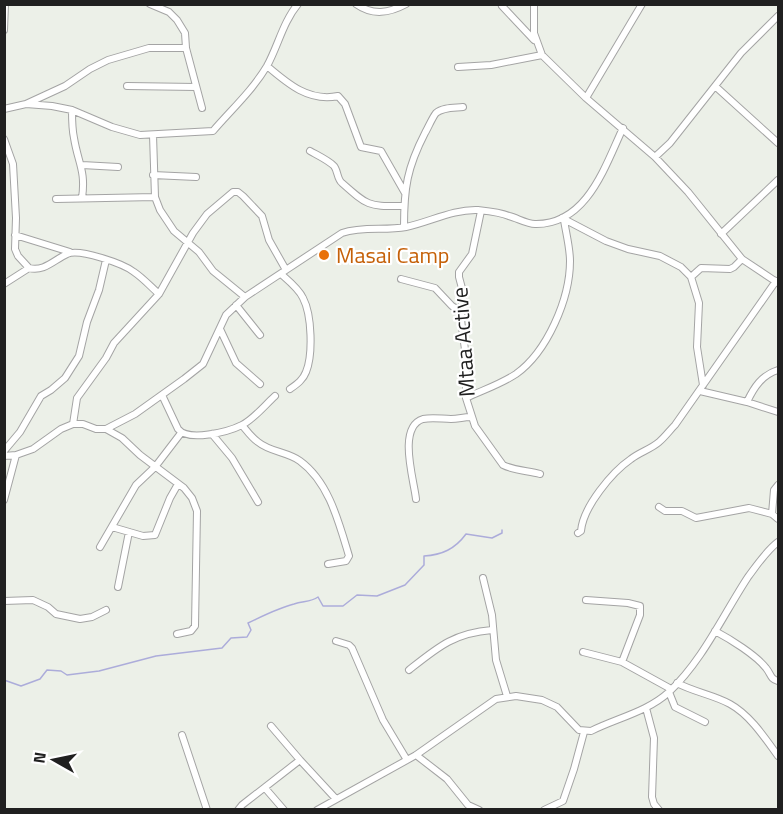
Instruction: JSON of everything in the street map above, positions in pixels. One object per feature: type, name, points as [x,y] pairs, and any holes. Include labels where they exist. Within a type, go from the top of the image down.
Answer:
[{"type":"street","points":[[4,30],[5,4]]},
{"type":"street","points":[[150,4],[169,12],[185,33],[186,48],[202,108]]},
{"type":"street","points":[[26,104],[72,110],[112,127],[140,135],[213,131],[243,99],[267,66],[291,13],[298,4]]},
{"type":"street","points":[[356,4],[364,10],[382,12],[394,10],[406,4]]},
{"type":"street","points":[[534,4],[532,24],[536,43],[542,55],[586,98],[655,157],[688,192],[742,260],[777,282],[675,425],[660,442],[631,458],[607,482],[594,499],[581,525],[581,531],[578,533]]},
{"type":"street","points":[[586,98],[642,4]]},
{"type":"street","points":[[502,6],[536,43]]},
{"type":"street","points":[[655,157],[670,143],[741,53],[778,16]]},
{"type":"street","points":[[4,109],[26,104],[65,86],[108,60],[149,48],[186,48]]},
{"type":"street","points":[[458,67],[491,65],[542,55]]},
{"type":"street","points":[[267,66],[287,84],[303,93],[327,98],[338,96],[345,104],[361,147],[381,151],[405,193]]},
{"type":"street","points":[[127,86],[196,87]]},
{"type":"street","points":[[715,86],[778,143]]},
{"type":"street","points":[[404,227],[405,193],[409,168],[436,113],[445,109],[464,107]]},
{"type":"street","points":[[72,110],[73,137],[82,165],[84,183],[82,198]]},
{"type":"street","points":[[4,456],[16,455],[33,449],[61,429],[73,424],[106,429],[135,414],[203,364],[226,315],[245,297],[342,232],[352,229],[404,227],[461,211],[506,214],[534,225],[563,219],[585,201],[604,169],[623,128]]},
{"type":"street","points":[[153,135],[155,197],[160,210],[174,231],[198,252],[213,271],[245,297]]},
{"type":"street","points":[[4,139],[13,164],[15,249],[29,268]]},
{"type":"street","points":[[310,151],[333,165],[341,183],[362,202],[371,206],[404,206]]},
{"type":"street","points":[[82,165],[118,167]]},
{"type":"street","points":[[153,175],[196,177]]},
{"type":"street","points":[[721,234],[778,180]]},
{"type":"street","points":[[73,424],[80,392],[94,376],[118,338],[159,294],[207,214],[233,192],[238,192],[262,216],[269,240],[284,272],[303,297],[308,310],[310,358],[301,381],[290,388]]},
{"type":"street","points":[[57,200],[155,197]]},
{"type":"street","name":"Mtaa Active","points":[[481,211],[472,254],[459,272],[463,292],[460,320],[466,357],[466,398],[475,426],[503,465],[540,474]]},
{"type":"street","points":[[563,219],[628,249],[660,256],[681,267],[691,277],[699,303],[697,348],[701,388]]},
{"type":"street","points":[[466,398],[517,373],[542,346],[554,325],[562,305],[570,261],[563,219]]},
{"type":"street","points":[[15,235],[123,266],[134,271],[159,294]]},
{"type":"street","points":[[4,284],[29,268],[42,269],[70,252]]},
{"type":"street","points":[[4,451],[20,432],[41,396],[65,378],[80,356],[87,322],[99,290],[106,260]]},
{"type":"street","points":[[691,277],[701,268],[734,267],[742,260]]},
{"type":"street","points":[[401,279],[435,288],[452,306],[462,312]]},
{"type":"street","points":[[236,305],[260,335]]},
{"type":"street","points":[[220,330],[236,363],[260,384]]},
{"type":"street","points":[[747,402],[763,378],[778,370]]},
{"type":"street","points":[[701,388],[778,412]]},
{"type":"street","points":[[162,395],[181,433],[192,436],[212,434],[242,425],[275,396]]},
{"type":"street","points":[[416,498],[408,453],[413,426],[421,420],[430,418],[471,417]]},
{"type":"street","points":[[242,425],[258,442],[300,461],[321,484],[349,555],[346,561],[328,564]]},
{"type":"street","points":[[106,429],[122,438],[178,484],[192,498],[197,511],[195,626],[191,631],[177,633]]},
{"type":"street","points":[[100,547],[141,478],[155,467],[181,433]]},
{"type":"street","points":[[212,434],[232,458],[258,502]]},
{"type":"street","points":[[4,500],[16,455]]},
{"type":"street","points":[[112,527],[143,536],[155,535],[178,484]]},
{"type":"street","points":[[772,514],[774,490],[778,485]]},
{"type":"street","points":[[659,507],[665,511],[682,511],[696,518],[742,508],[772,514],[778,519]]},
{"type":"street","points":[[118,587],[129,532]]},
{"type":"street","points":[[317,810],[416,755],[490,703],[507,696],[542,700],[557,707],[573,725],[584,732],[646,708],[670,691],[677,683],[715,631],[756,567],[771,547],[778,542]]},
{"type":"street","points":[[483,578],[492,615],[492,630],[500,678],[507,696]]},
{"type":"street","points":[[4,601],[33,600],[48,607],[56,614],[80,619],[92,617],[106,610]]},
{"type":"street","points":[[586,600],[640,606],[640,615],[622,662]]},
{"type":"street","points":[[409,670],[446,642],[473,632],[492,630]]},
{"type":"street","points":[[715,631],[741,647],[766,669],[772,679],[778,681]]},
{"type":"street","points":[[336,641],[352,648],[382,720],[406,760]]},
{"type":"street","points":[[583,652],[622,662],[670,691],[675,707],[705,722]]},
{"type":"street","points":[[677,683],[735,707],[761,732],[778,756]]},
{"type":"street","points":[[646,708],[654,738],[652,797],[659,810]]},
{"type":"street","points":[[272,726],[336,799]]},
{"type":"street","points":[[563,810],[563,801],[584,732]]},
{"type":"street","points":[[182,735],[207,810]]},
{"type":"street","points":[[416,755],[447,779],[468,805],[479,810]]},
{"type":"street","points":[[238,810],[300,760]]},
{"type":"street","points":[[265,788],[284,810]]},
{"type":"street","points":[[544,810],[563,801]]},
{"type":"waterway","points":[[4,680],[21,686],[40,679],[47,670],[61,671],[67,675],[99,671],[156,656],[222,648],[231,638],[247,637],[251,630],[248,623],[276,610],[318,597],[323,606],[343,606],[357,595],[377,596],[405,585],[424,565],[424,556],[448,550],[466,534],[492,538],[502,533],[502,530]]},
{"type":"place","name":"Masai Camp","points":[[324,255]]}]
